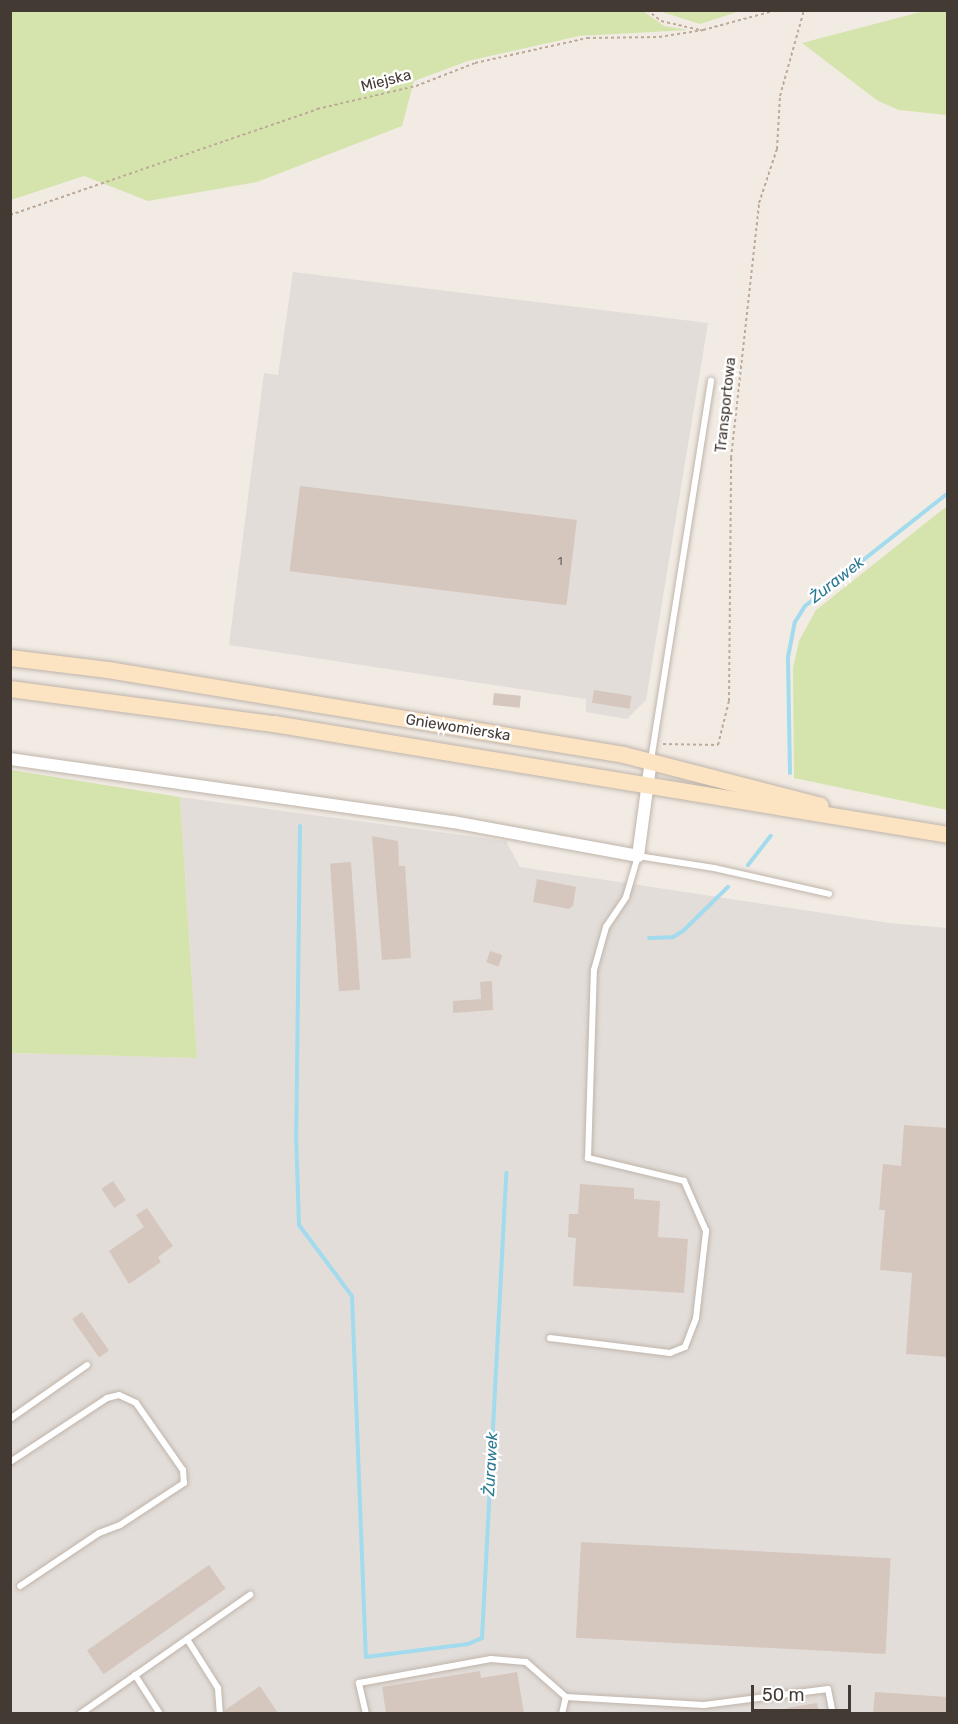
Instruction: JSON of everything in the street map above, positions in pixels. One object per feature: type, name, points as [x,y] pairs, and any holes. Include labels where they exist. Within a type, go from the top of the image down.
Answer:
[{"type":"street","name":"Gniewomierska","points":[[10,658],[108,670],[653,752],[900,827]]},
{"type":"street","name":"Gniewomierska","points":[[10,689],[274,724],[948,835]]},
{"type":"street","points":[[10,759],[453,822],[638,856],[646,784],[653,752]]},
{"type":"lane","points":[[653,752],[711,381]]},
{"type":"lane","points":[[550,1338],[670,1353],[685,1347],[696,1318],[706,1231],[684,1181],[588,1158],[594,970],[606,927],[626,897],[638,856],[714,868],[829,894]]},
{"type":"lane","points":[[10,1419],[87,1365]]},
{"type":"lane","points":[[10,1462],[107,1398],[119,1395],[136,1403],[183,1470],[184,1483],[120,1526],[99,1533],[21,1586]]},
{"type":"lane","points":[[80,1713],[250,1595]]},
{"type":"lane","points":[[187,1639],[218,1688],[220,1713]]},
{"type":"lane","points":[[366,1713],[359,1683],[491,1659],[526,1662],[566,1697],[695,1704],[828,1689],[833,1713]]},
{"type":"lane","points":[[135,1675],[160,1713]]},
{"type":"lane","points":[[562,1713],[566,1697]]},
{"type":"lane","points":[[693,1713],[695,1704]]},
{"type":"path","points":[[647,10],[662,21],[703,30]]},
{"type":"path","name":"Miejska","points":[[10,215],[317,109],[416,86],[475,63],[586,38],[659,37],[703,30],[777,10]]},
{"type":"path","name":"Transportowa","points":[[653,752],[718,745],[729,701],[731,458],[756,226],[759,203],[777,149],[780,96],[804,10]]},
{"type":"shaded area","points":[[293,272],[708,323],[646,700],[627,719],[586,712],[586,699],[229,645],[264,373],[278,375]]},
{"type":"shaded area","points":[[180,797],[506,841],[520,867],[889,923],[947,928],[947,1713],[11,1714],[11,1053],[197,1058]]},
{"type":"green space","points":[[642,10],[664,26],[688,30],[579,36],[468,61],[414,81],[402,126],[257,182],[148,201],[84,176],[11,200],[11,11]]},
{"type":"green space","points":[[928,10],[947,11],[947,115],[899,110],[878,101],[802,43]]},
{"type":"green space","points":[[659,11],[740,11],[700,24]]},
{"type":"green space","points":[[947,506],[947,810],[794,778],[793,668],[799,641],[816,610]]},
{"type":"green space","points":[[11,770],[180,797],[197,1058],[11,1053]]},
{"type":"building","points":[[300,486],[577,520],[566,605],[290,571]]},
{"type":"building","points":[[594,690],[632,696],[629,709],[592,703]]},
{"type":"building","points":[[494,693],[521,696],[520,708],[493,705]]},
{"type":"building","points":[[372,836],[398,841],[399,866],[405,866],[411,958],[382,960]]},
{"type":"building","points":[[351,862],[360,990],[339,991],[330,863]]},
{"type":"building","points":[[537,879],[576,887],[573,906],[569,909],[533,902]]},
{"type":"building","points":[[490,951],[502,955],[499,966],[486,962]]},
{"type":"building","points":[[492,981],[493,1010],[453,1013],[453,1001],[481,999],[480,982]]},
{"type":"building","points":[[904,1125],[948,1128],[948,1357],[906,1354],[912,1273],[880,1270],[885,1210],[879,1210],[883,1164],[901,1166]]},
{"type":"building","points":[[113,1181],[126,1200],[114,1208],[101,1189]]},
{"type":"building","points":[[580,1184],[634,1188],[634,1199],[660,1201],[658,1237],[688,1239],[684,1293],[573,1286],[576,1238],[568,1237],[569,1214],[578,1214]]},
{"type":"building","points":[[147,1208],[173,1246],[158,1257],[161,1262],[129,1284],[109,1251],[144,1227],[136,1215]]},
{"type":"building","points":[[82,1312],[109,1351],[99,1357],[72,1319]]},
{"type":"building","points":[[581,1542],[891,1558],[886,1654],[576,1638]]},
{"type":"building","points":[[209,1565],[226,1589],[104,1674],[87,1650]]},
{"type":"building","points":[[480,1671],[481,1678],[517,1672],[524,1713],[386,1713],[382,1687]]},
{"type":"building","points":[[260,1686],[278,1713],[225,1713],[225,1710]]},
{"type":"building","points":[[875,1692],[948,1697],[948,1713],[873,1713]]},
{"type":"building","points":[[817,1703],[819,1713],[788,1713],[787,1708]]},
{"type":"waterway","name":"Żurawek","points":[[790,773],[788,657],[795,622],[805,606],[948,493]]},
{"type":"waterway","points":[[300,826],[296,1134],[299,1225],[352,1296],[366,1657],[468,1644],[482,1638],[506,1173]]},
{"type":"waterway","name":"Żurawek","points":[[748,865],[771,836]]},
{"type":"waterway","name":"Żurawek","points":[[649,938],[673,937],[683,931],[728,887]]}]
